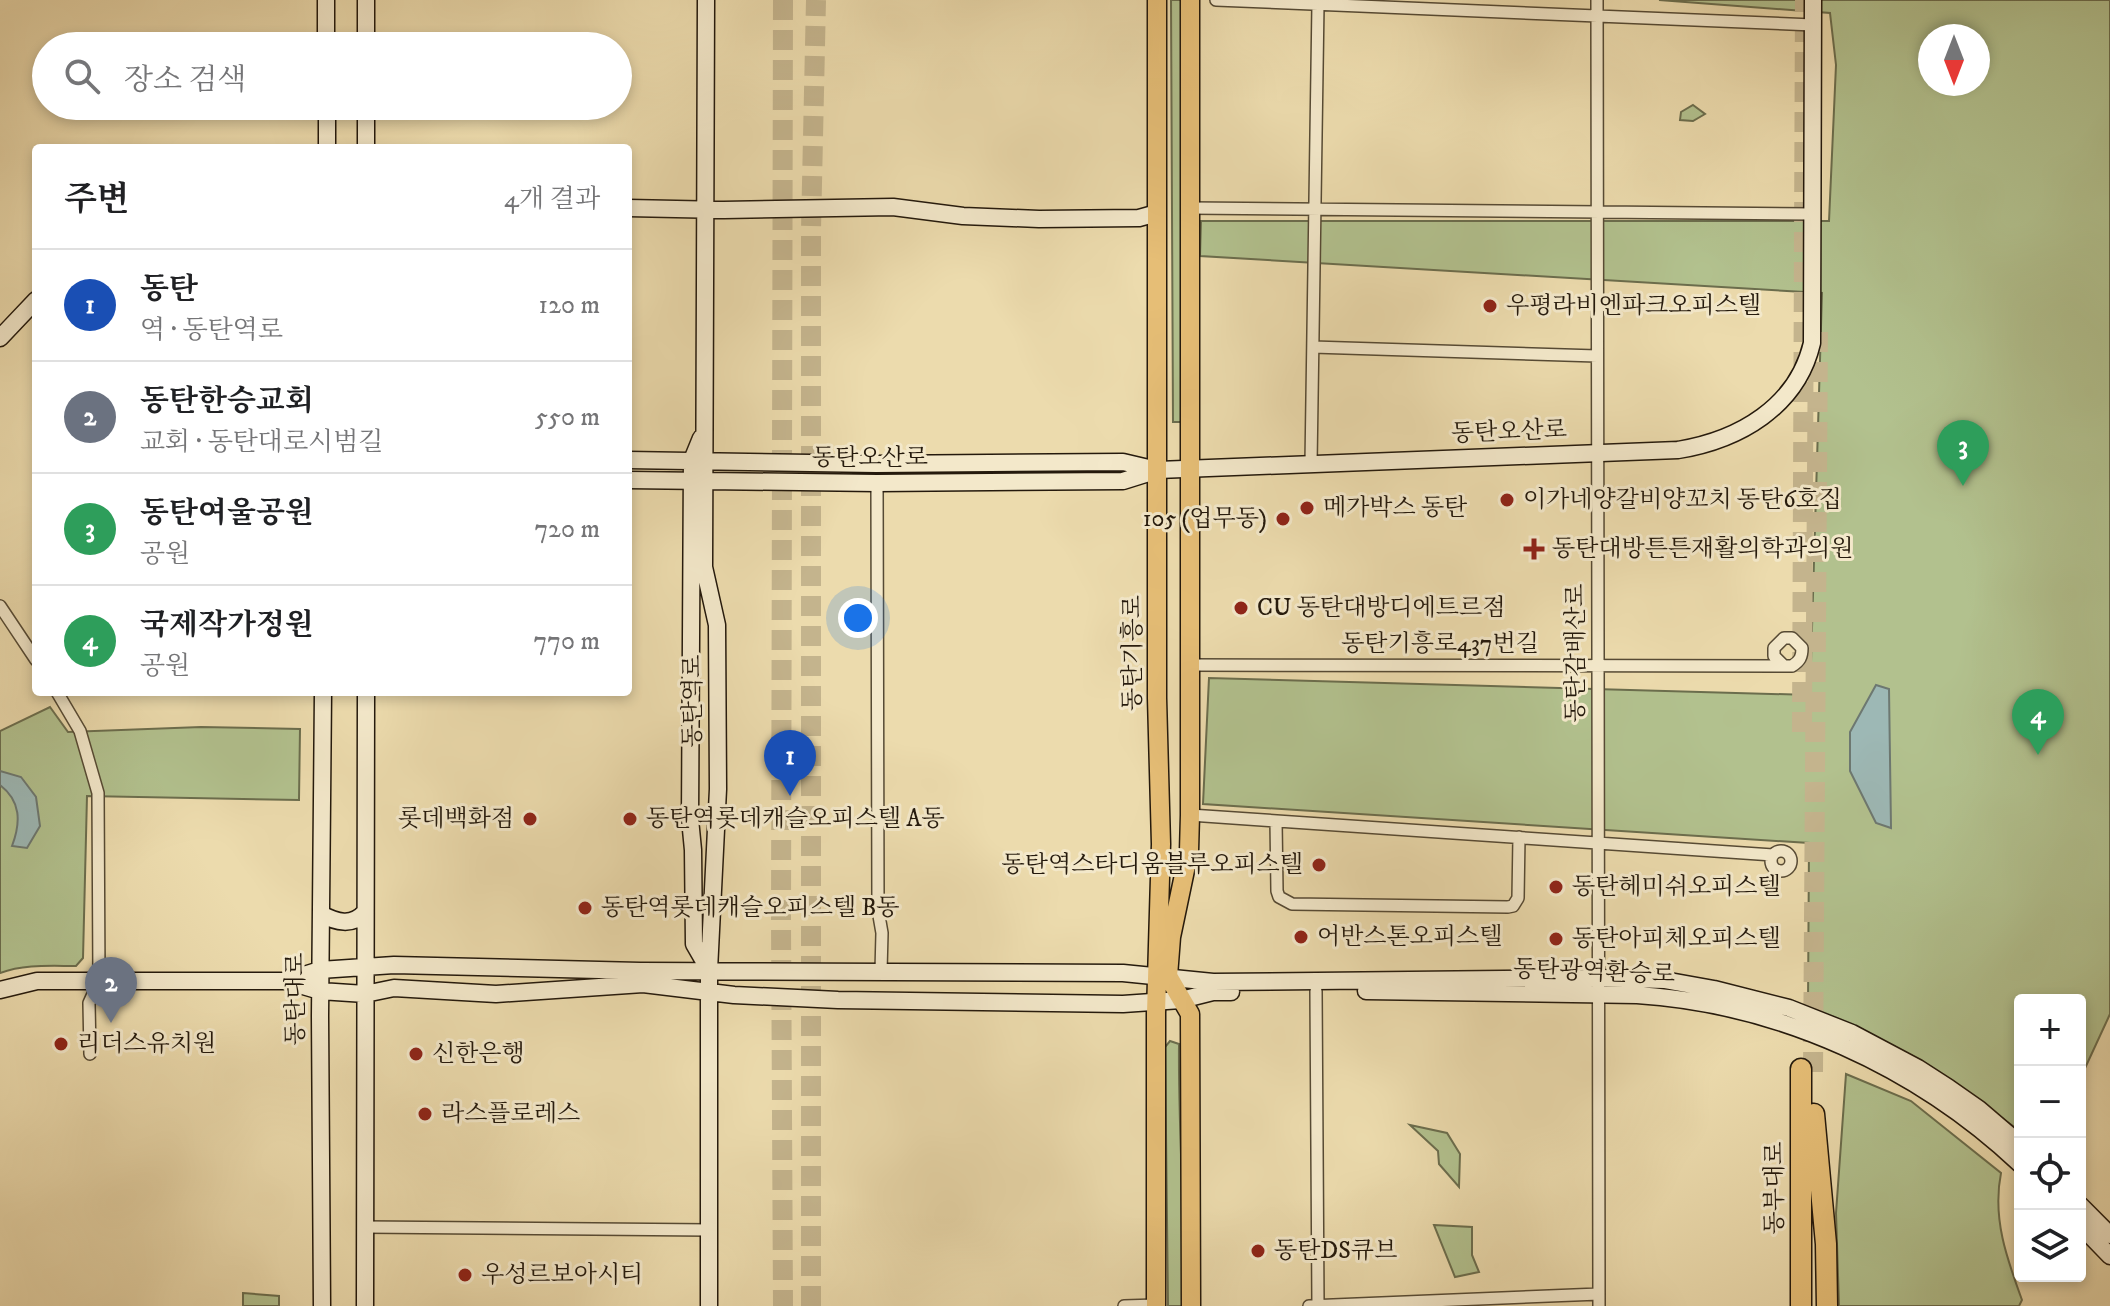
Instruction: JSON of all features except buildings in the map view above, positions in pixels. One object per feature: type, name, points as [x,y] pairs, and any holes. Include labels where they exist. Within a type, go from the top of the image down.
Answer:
[{"type":"highway","name":"동부대로","points":[[1801,1306],[1801,1157],[1807,1071],[1814,1114],[1815,1306]]},
{"type":"highway","points":[[1814,1114],[1826,1244],[1827,1306]]},
{"type":"highway","points":[[1792,1306],[1793,1214],[1801,1157]]},
{"type":"main road","name":"동탄기흥로","points":[[1157,0],[1157,698],[1163,976]]},
{"type":"main road","name":"동탄기흥로","points":[[1156,1306],[1157,1002],[1189,851],[1190,815],[1190,0]]},
{"type":"main road","points":[[1163,976],[1190,1014],[1191,1306]]},
{"type":"main road","points":[[1157,1043],[1172,1036],[1182,1039],[1191,1047]]},
{"type":"street","points":[[326,0],[326,32]]},
{"type":"street","points":[[366,0],[366,32]]},
{"type":"street","name":"동탄역로","points":[[706,0],[704,433],[698,460],[690,819],[694,944],[709,970]]},
{"type":"street","points":[[1216,0],[1813,25]]},
{"type":"street","name":"동탄감배산로","points":[[1597,0],[1599,1300]]},
{"type":"street","points":[[1190,208],[1813,214],[1813,0]]},
{"type":"street","points":[[1311,464],[1318,4]]},
{"type":"street","points":[[328,120],[329,144]]},
{"type":"street","points":[[366,120],[366,144]]},
{"type":"street","points":[[632,208],[705,208],[726,199],[839,197],[920,200],[991,209],[1139,208],[1157,213]]},
{"type":"street","name":"동탄오산로","points":[[632,460],[876,464],[1123,462],[1158,470],[1678,450],[1705,445],[1751,426],[1789,391],[1807,363],[1812,343],[1813,214]]},
{"type":"street","points":[[0,338],[32,304]]},
{"type":"street","points":[[1313,347],[1597,356]]},
{"type":"street","name":"동탄오산로","points":[[632,480],[877,483],[1123,481],[1158,470]]},
{"type":"street","name":"동탄역로","points":[[698,480],[704,567],[717,625],[718,789],[709,970],[709,1306]]},
{"type":"street","points":[[0,990],[37,981],[285,981],[320,991],[365,994],[394,988],[496,994],[642,978],[673,970],[881,971],[882,933],[878,910],[877,483]]},
{"type":"street","points":[[0,606],[32,654]]},
{"type":"street","points":[[1784,638],[1798,642],[1802,656],[1798,662],[1784,666],[1774,656],[1774,648],[1784,638]]},
{"type":"street","points":[[1740,666],[1774,656]]},
{"type":"street","name":"동탄기흥로437번길","points":[[1191,665],[1784,666]]},
{"type":"street","points":[[59,696],[80,731],[98,793],[99,981],[89,1003],[90,1054]]},
{"type":"street","name":"동탄대로","points":[[322,1306],[320,970],[323,696]]},
{"type":"street","points":[[365,1306],[366,696]]},
{"type":"street","points":[[1190,815],[1773,855]]},
{"type":"street","points":[[1276,821],[1277,891],[1279,897],[1292,904],[1513,906],[1518,898],[1519,837]]},
{"type":"street","points":[[694,885],[713,885]]},
{"type":"street","points":[[321,914],[333,921],[347,922],[358,919],[365,912]]},
{"type":"street","points":[[285,981],[320,970],[365,966],[642,978],[709,991]]},
{"type":"street","name":"동탄광역환승로","points":[[881,971],[1123,973],[1213,982],[1598,986],[1709,1004],[1782,1023],[1848,1048],[1888,1068],[1944,1102],[2014,1159]]},
{"type":"street","name":"동탄광역환승로","points":[[709,991],[838,1000],[1123,1004],[1181,1000],[1213,992],[1598,986],[1650,979],[1691,984],[1789,1008],[1821,1020],[1918,1068],[1979,1109],[2014,1139]]},
{"type":"street","points":[[1316,991],[1318,1306]]},
{"type":"street","points":[[2085,1210],[2110,1235]]},
{"type":"street","points":[[365,1227],[709,1230]]},
{"type":"street","points":[[2086,1231],[2110,1256]]},
{"type":"street","points":[[1309,1306],[1599,1300]]},
{"type":"street","points":[[1124,1306],[1156,1306]]},
{"type":"green space","points":[[1171,0],[1184,0],[1185,422],[1173,422]]},
{"type":"green space","points":[[1659,0],[2110,0],[2110,1014],[2086,1066],[2086,994],[2014,994],[2014,1127],[1949,1080],[1808,1007],[1809,843],[1203,804],[1209,678],[1810,695],[1822,293],[1200,256],[1201,221],[1829,221],[1836,65],[1830,13]]},
{"type":"green space","points":[[1693,105],[1705,114],[1693,121],[1680,120],[1681,112]]},
{"type":"green space","points":[[50,707],[68,732],[201,727],[300,729],[299,800],[87,796],[83,958],[76,966],[28,967],[0,973],[0,731]]},
{"type":"green space","points":[[1170,1041],[1179,1044],[1186,1306],[1168,1306],[1165,1047]]},
{"type":"green space","points":[[1846,1074],[1911,1101],[2001,1173],[2000,1222],[2006,1254],[2022,1300],[2019,1306],[1839,1306],[1836,1213]]},
{"type":"green space","points":[[1410,1125],[1447,1133],[1460,1154],[1459,1187],[1439,1164],[1438,1151]]},
{"type":"green space","points":[[1434,1225],[1472,1227],[1472,1255],[1479,1272],[1455,1277]]},
{"type":"green space","points":[[243,1293],[279,1296],[279,1306],[243,1306]]},
{"type":"water","points":[[1876,685],[1889,689],[1891,828],[1876,823],[1850,771],[1850,732]]},
{"type":"water","points":[[0,771],[21,777],[36,797],[40,826],[27,848],[12,846],[17,829],[17,812],[12,798],[0,785]]},
{"type":"tunnel","points":[[783,0],[783,1306]]},
{"type":"tunnel","points":[[811,1306],[811,229],[816,0]]},
{"type":"tunnel","points":[[1802,732],[1805,0]]},
{"type":"tunnel","points":[[1813,1072],[1818,324]]},
{"type":"place","name":"우평라비엔파크오피스텔","points":[[1490,306]]},
{"type":"place","name":"동탄여울공원","points":[[1963,486]]},
{"type":"place","name":"이가네양갈비양꼬치 동탄6호집","points":[[1507,500]]},
{"type":"place","name":"메가박스 동탄","points":[[1307,508]]},
{"type":"place","name":"105 (업무동)","points":[[1283,519]]},
{"type":"place","name":"동탄대방튼튼재활의학과의원","points":[[1534,549]]},
{"type":"place","name":"CU 동탄대방디에트르점","points":[[1241,608]]},
{"type":"place","name":"국제작가정원","points":[[2038,755]]},
{"type":"place","name":"동탄","points":[[790,796]]},
{"type":"place","name":"롯데백화점","points":[[530,819]]},
{"type":"place","name":"동탄역롯데캐슬오피스텔 A동","points":[[630,819]]},
{"type":"place","name":"동탄역스타디움블루오피스텔","points":[[1319,865]]},
{"type":"place","name":"동탄헤미쉬오피스텔","points":[[1556,887]]},
{"type":"place","name":"동탄역롯데캐슬오피스텔 B동","points":[[585,908]]},
{"type":"place","name":"어반스톤오피스텔","points":[[1301,937]]},
{"type":"place","name":"동탄아피체오피스텔","points":[[1556,939]]},
{"type":"place","name":"동탄한승교회","points":[[111,1023]]},
{"type":"place","name":"리더스유치원","points":[[61,1044]]},
{"type":"place","name":"신한은행","points":[[416,1054]]},
{"type":"place","name":"라스플로레스","points":[[425,1114]]},
{"type":"place","name":"동탄DS큐브","points":[[1258,1251]]},
{"type":"place","name":"우성르보아시티","points":[[465,1275]]}]
